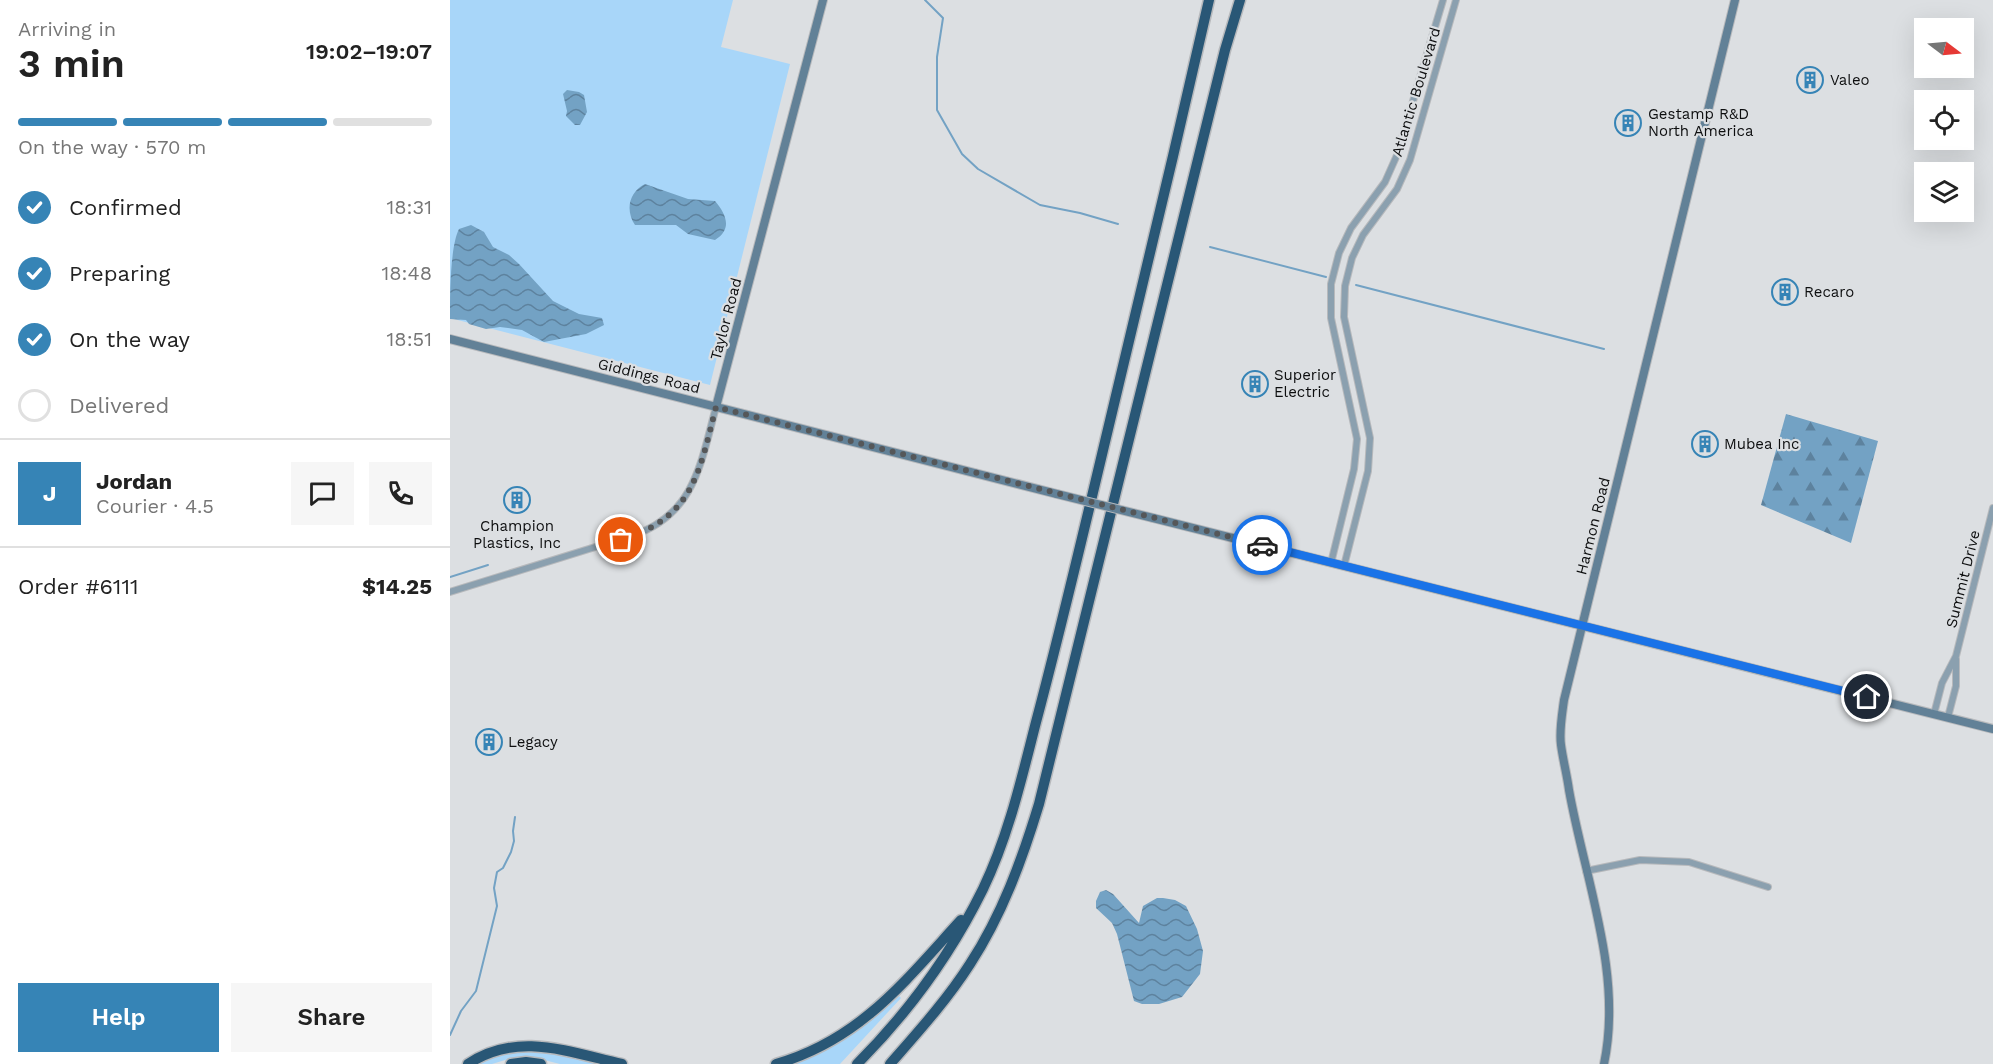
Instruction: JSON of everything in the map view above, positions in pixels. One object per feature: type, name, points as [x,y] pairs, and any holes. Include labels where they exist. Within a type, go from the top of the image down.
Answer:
[{"type":"highway","points":[[857,1064],[898,1020],[928,982],[983,888],[1007,828],[1025,767],[1139,302],[1209,0]]},
{"type":"highway","points":[[890,1064],[948,996],[971,964],[1012,885],[1026,847],[1039,804],[1225,50],[1240,0]]},
{"type":"highway","points":[[776,1064],[801,1056],[830,1042],[870,1016],[909,978],[973,907]]},
{"type":"highway","points":[[468,1064],[493,1050],[526,1045],[547,1047],[622,1064]]},
{"type":"highway","points":[[511,1064],[526,1062],[540,1064]]},
{"type":"street","name":"Taylor Road","points":[[450,592],[634,536],[659,523],[677,508],[693,485],[700,468],[823,0]]},
{"type":"street","name":"Atlantic Boulevard","points":[[1331,563],[1354,469],[1357,439],[1331,318],[1331,284],[1339,253],[1350,232],[1385,182],[1397,155],[1443,0]]},
{"type":"street","name":"Atlantic Boulevard","points":[[1344,566],[1368,471],[1370,438],[1344,317],[1345,286],[1352,258],[1361,239],[1396,189],[1410,160],[1456,0]]},
{"type":"street","name":"Harmon Road","points":[[1604,1064],[1608,1046],[1608,998],[1604,952],[1561,744],[1564,700],[1735,0]]},
{"type":"street","name":"Giddings Road","points":[[450,339],[1993,729]]},
{"type":"street","name":"Summit Drive","points":[[1934,714],[1942,683],[1956,656],[1993,508]]},
{"type":"street","name":"Summit Drive","points":[[1948,717],[1956,686],[1956,656]]},
{"type":"street","points":[[1586,871],[1640,860],[1689,862],[1768,887]]},
{"type":"shaded area","points":[[450,0],[733,0],[721,47],[790,64],[710,385],[450,318]]},
{"type":"shaded area","points":[[899,996],[901,998],[840,1064],[793,1064],[850,1035]]},
{"type":"shaded area","points":[[544,1051],[603,1064],[560,1064],[532,1057],[512,1058],[492,1064],[475,1064],[499,1052]]},
{"type":"green space","points":[[1786,414],[1878,441],[1851,543],[1761,505]]},
{"type":"water","points":[[567,90],[584,95],[587,112],[580,125],[575,125],[566,116],[563,94]]},
{"type":"water","points":[[645,184],[688,199],[715,201],[726,221],[721,236],[715,240],[688,234],[676,225],[635,225],[630,213],[630,202],[635,192]]},
{"type":"water","points":[[471,225],[484,232],[493,247],[509,255],[519,264],[553,301],[579,314],[602,318],[604,325],[586,334],[544,342],[522,330],[500,327],[486,329],[469,324],[466,320],[450,319],[451,272],[456,237],[459,229]]},
{"type":"water","points":[[1106,890],[1113,894],[1139,923],[1143,906],[1157,898],[1175,900],[1186,906],[1197,929],[1203,951],[1200,974],[1182,997],[1159,1004],[1142,1004],[1134,1001],[1117,934],[1112,923],[1096,908],[1100,892]]},
{"type":"waterway","points":[[925,0],[943,18],[937,57],[937,110],[962,154],[978,169],[1040,205],[1118,224]]},
{"type":"waterway","points":[[1210,247],[1326,277]]},
{"type":"waterway","points":[[1356,285],[1604,349]]},
{"type":"waterway","points":[[450,577],[488,565]]},
{"type":"waterway","points":[[450,1035],[461,1011],[476,991],[497,906],[494,888],[497,872],[503,868],[511,852],[515,817]]},
{"type":"way so far","points":[[621,540],[659,523],[686,497],[699,472],[716,407],[1262,545]]},
{"type":"place","name":"Valeo","points":[[1810,80]]},
{"type":"place","name":"Gestamp R&D North America","points":[[1628,123]]},
{"type":"place","name":"Recaro","points":[[1785,292]]},
{"type":"place","name":"Superior Electric","points":[[1255,384]]},
{"type":"place","name":"Mubea Inc","points":[[1705,444]]},
{"type":"place","name":"Champion Plastics, Inc","points":[[517,500]]},
{"type":"place","name":"Legacy","points":[[489,742]]},
{"type":"route","points":[[1262,545],[1867,697]]}]
